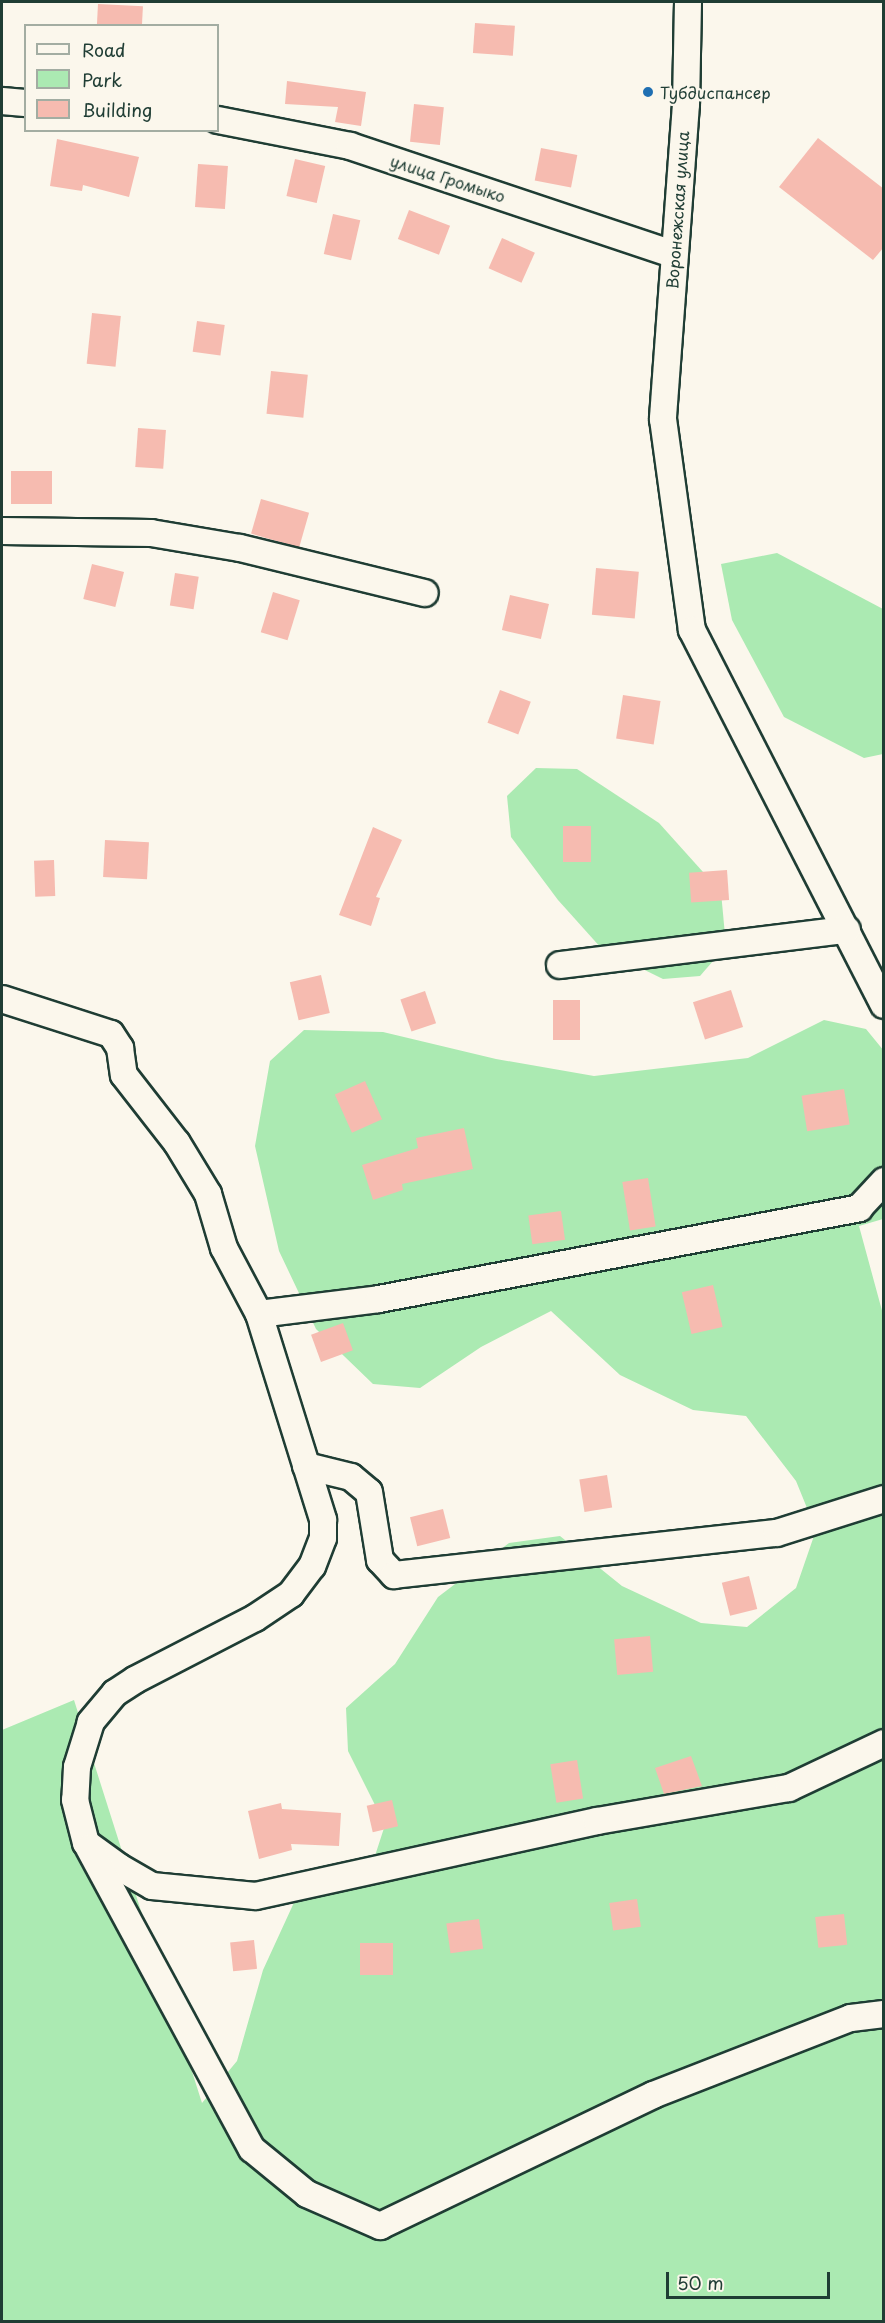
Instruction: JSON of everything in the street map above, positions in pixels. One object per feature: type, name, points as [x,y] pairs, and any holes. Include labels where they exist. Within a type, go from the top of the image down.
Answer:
[{"type":"street","name":"Воронежская улица","points":[[687,2],[686,104],[663,419],[692,630],[884,1005]]},
{"type":"street","points":[[2,101],[24,103]]},
{"type":"street","name":"улица Громыко","points":[[219,120],[350,146],[674,254]]},
{"type":"street","points":[[2,531],[151,533],[240,548],[425,593]]},
{"type":"street","points":[[560,965],[847,930]]},
{"type":"street","points":[[2,999],[111,1034],[120,1048],[124,1075],[177,1143],[208,1194],[224,1248],[259,1314],[323,1520],[323,1538],[312,1566],[291,1594],[255,1618],[135,1680],[115,1693],[91,1722],[77,1767],[75,1800],[86,1843],[252,2149],[307,2194],[380,2226],[653,2096],[851,2018],[884,2014]]},
{"type":"street","points":[[259,1314],[379,1299],[859,1208],[884,1181]]},
{"type":"street","points":[[306,1466],[351,1477],[369,1492],[380,1560],[394,1575],[777,1533],[884,1499]]},
{"type":"street","points":[[86,1843],[152,1886],[256,1896],[597,1821],[789,1788],[884,1743]]},
{"type":"green space","points":[[777,553],[883,609],[883,754],[864,758],[784,717],[732,620],[721,564]]},
{"type":"green space","points":[[536,768],[577,769],[659,823],[721,892],[726,946],[700,976],[663,979],[602,949],[558,900],[511,837],[507,796]]},
{"type":"green space","points":[[824,1020],[866,1029],[884,1051],[883,1219],[859,1226],[884,1318],[883,2321],[2,2322],[2,1730],[74,1700],[202,2103],[237,2061],[263,1970],[297,1896],[371,1868],[385,1825],[348,1751],[346,1708],[395,1664],[438,1597],[509,1543],[560,1536],[622,1586],[701,1623],[747,1627],[796,1588],[816,1530],[796,1481],[746,1416],[693,1410],[620,1375],[551,1311],[481,1347],[420,1388],[373,1384],[316,1329],[279,1251],[255,1146],[270,1061],[304,1030],[383,1032],[496,1059],[594,1076],[748,1058]]},
{"type":"building","points":[[98,4],[143,6],[142,24],[97,24]]},
{"type":"building","points":[[475,23],[515,26],[513,56],[473,53]]},
{"type":"building","points":[[287,81],[366,92],[361,126],[335,122],[338,107],[285,104]]},
{"type":"building","points":[[414,104],[444,107],[440,145],[410,142]]},
{"type":"building","points":[[818,138],[884,189],[884,247],[873,260],[779,187]]},
{"type":"building","points":[[57,139],[139,157],[129,197],[83,185],[82,191],[50,186]]},
{"type":"building","points":[[541,148],[577,155],[571,187],[535,180]]},
{"type":"building","points":[[295,159],[325,166],[317,203],[286,196]]},
{"type":"building","points":[[198,164],[228,166],[225,209],[195,207]]},
{"type":"building","points":[[409,210],[450,226],[439,255],[398,239]]},
{"type":"building","points":[[333,214],[360,220],[351,260],[324,254]]},
{"type":"building","points":[[502,238],[535,253],[521,283],[489,268]]},
{"type":"building","points":[[92,313],[121,316],[116,367],[87,364]]},
{"type":"building","points":[[197,321],[225,325],[220,356],[193,352]]},
{"type":"building","points":[[271,371],[308,375],[303,418],[267,414]]},
{"type":"building","points":[[138,428],[166,430],[163,469],[135,467]]},
{"type":"building","points":[[11,471],[52,471],[52,504],[11,504]]},
{"type":"building","points":[[261,499],[309,513],[299,547],[251,534]]},
{"type":"building","points":[[92,564],[124,572],[115,607],[83,599]]},
{"type":"building","points":[[596,568],[639,572],[635,619],[592,615]]},
{"type":"building","points":[[175,573],[199,577],[194,609],[170,606]]},
{"type":"building","points":[[273,592],[300,600],[287,640],[261,632]]},
{"type":"building","points":[[510,595],[549,604],[541,639],[502,630]]},
{"type":"building","points":[[500,690],[531,702],[518,735],[487,723]]},
{"type":"building","points":[[623,695],[661,701],[654,744],[616,738]]},
{"type":"building","points":[[563,826],[591,826],[591,862],[563,862]]},
{"type":"building","points":[[373,827],[402,840],[376,897],[380,898],[371,926],[339,915]]},
{"type":"building","points":[[105,840],[149,842],[147,879],[103,877]]},
{"type":"building","points":[[54,860],[55,896],[35,897],[34,861]]},
{"type":"building","points":[[727,870],[729,900],[691,903],[689,873]]},
{"type":"building","points":[[321,975],[330,1013],[299,1020],[290,982]]},
{"type":"building","points":[[731,990],[743,1027],[705,1039],[693,1002]]},
{"type":"building","points":[[425,991],[436,1023],[411,1032],[400,999]]},
{"type":"building","points":[[553,1000],[580,1000],[580,1040],[553,1040]]},
{"type":"building","points":[[365,1081],[382,1119],[352,1133],[335,1094]]},
{"type":"building","points":[[844,1089],[850,1125],[807,1131],[802,1096]]},
{"type":"building","points":[[464,1128],[473,1169],[402,1184],[403,1190],[373,1200],[362,1165],[418,1148],[416,1138]]},
{"type":"building","points":[[648,1178],[656,1226],[630,1230],[622,1182]]},
{"type":"building","points":[[561,1211],[565,1240],[532,1244],[528,1216]]},
{"type":"building","points":[[713,1285],[723,1327],[691,1334],[682,1292]]},
{"type":"building","points":[[343,1323],[353,1350],[321,1362],[311,1335]]},
{"type":"building","points":[[607,1475],[612,1508],[585,1512],[579,1479]]},
{"type":"building","points":[[443,1509],[450,1538],[417,1546],[410,1517]]},
{"type":"building","points":[[749,1576],[757,1609],[730,1616],[722,1583]]},
{"type":"building","points":[[650,1636],[653,1672],[617,1675],[614,1639]]},
{"type":"building","points":[[691,1756],[702,1786],[664,1794],[655,1768]]},
{"type":"building","points":[[577,1760],[583,1799],[556,1803],[550,1764]]},
{"type":"building","points":[[392,1800],[398,1826],[373,1832],[367,1806]]},
{"type":"building","points":[[281,1803],[282,1809],[341,1813],[339,1846],[291,1844],[292,1850],[259,1859],[248,1811]]},
{"type":"building","points":[[637,1899],[641,1927],[613,1931],[609,1903]]},
{"type":"building","points":[[844,1914],[847,1945],[818,1948],[815,1917]]},
{"type":"building","points":[[479,1919],[483,1949],[450,1953],[446,1924]]},
{"type":"building","points":[[254,1940],[257,1969],[233,1971],[230,1943]]},
{"type":"building","points":[[360,1943],[393,1943],[393,1975],[360,1975]]},
{"type":"place","name":"Тубдиспансер","points":[[648,92]]}]
